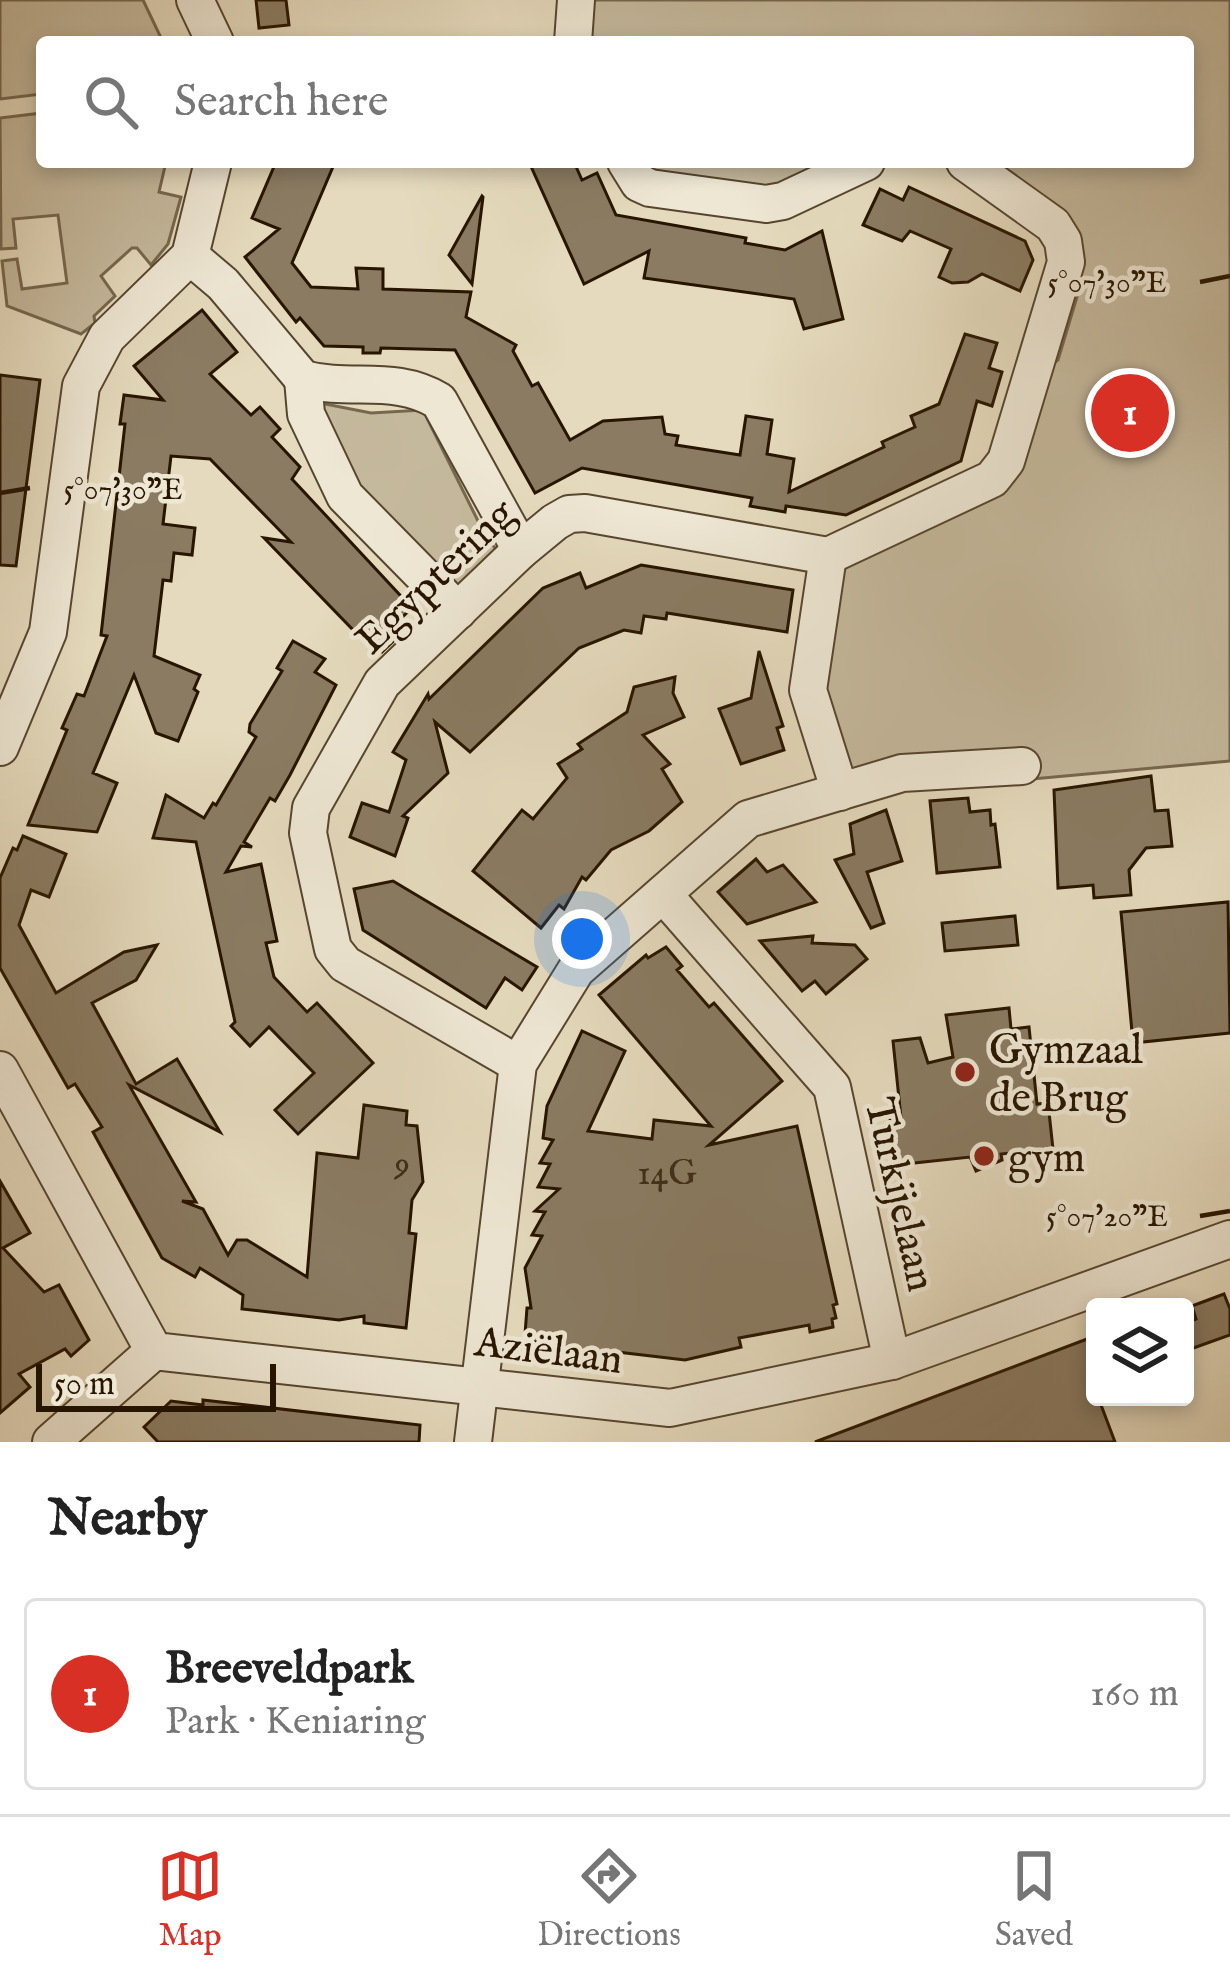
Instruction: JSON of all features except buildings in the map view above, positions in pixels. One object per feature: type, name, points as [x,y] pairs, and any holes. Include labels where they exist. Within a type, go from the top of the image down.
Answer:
[{"type":"street","points":[[195,0],[212,36]]},
{"type":"street","points":[[568,36],[577,0]]},
{"type":"street","points":[[0,747],[47,632],[81,386],[106,337],[190,256],[212,168]]},
{"type":"street","points":[[630,168],[639,183],[650,188],[766,204],[783,202],[854,168]]},
{"type":"street","points":[[840,792],[808,690],[829,556],[992,479],[1006,460],[1066,262],[1064,241],[1053,225],[973,168]]},
{"type":"street","points":[[190,256],[223,284],[303,379],[320,384],[416,387],[439,401],[521,550]]},
{"type":"street","points":[[303,379],[306,414],[344,496],[458,611]]},
{"type":"street","name":"Egyptering","points":[[518,1064],[345,964],[333,949],[308,833],[311,808],[382,683],[521,550],[569,514],[586,513],[829,556]]},
{"type":"street","points":[[473,1442],[518,1064],[576,970],[748,820],[902,773],[1022,766]]},
{"type":"street","name":"Turkijelaan","points":[[663,893],[832,1088],[892,1361]]},
{"type":"street","points":[[0,1070],[154,1351],[52,1442]]},
{"type":"street","name":"Aziëlaan","points":[[154,1351],[670,1408],[892,1361],[1230,1239]]},
{"type":"shaded area","points":[[0,0],[143,0],[160,36],[36,36],[36,95],[0,99]]},
{"type":"shaded area","points":[[595,0],[1230,0],[1230,761],[1032,779],[849,773],[816,688],[843,564],[994,487],[1043,370],[1058,360],[1077,297],[1069,281],[1074,266],[985,168],[1194,168],[1194,36],[582,36],[585,9]]},
{"type":"shaded area","points":[[36,114],[36,168],[165,168],[159,192],[181,197],[168,244],[151,265],[132,248],[101,276],[115,296],[81,334],[7,306],[2,261],[17,259],[22,289],[67,283],[58,215],[13,219],[16,248],[1,249],[0,118]]},
{"type":"shaded area","points":[[642,168],[836,168],[781,194],[655,180]]},
{"type":"shaded area","points":[[305,400],[371,413],[423,410],[499,554],[457,595],[345,475]]},
{"type":"place","name":"Breeveldpark","points":[[1130,413]]},
{"type":"place","name":"Gymzaal de Brug","points":[[965,1072]]},
{"type":"place","name":"gym","points":[[984,1156]]}]
